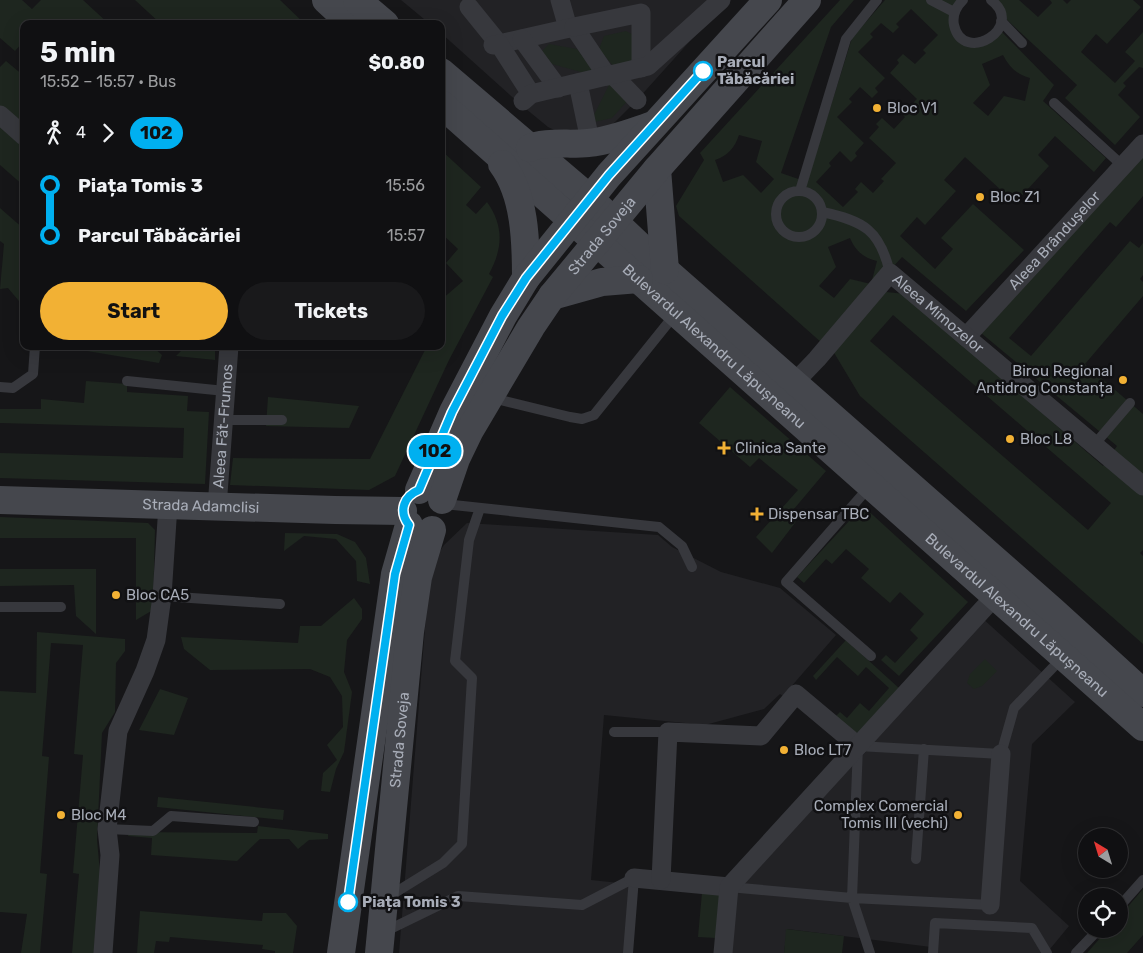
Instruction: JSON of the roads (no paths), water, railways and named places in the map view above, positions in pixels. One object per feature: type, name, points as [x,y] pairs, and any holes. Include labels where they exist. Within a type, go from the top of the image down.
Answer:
[{"type":"main road","points":[[326,0],[348,20]]},
{"type":"main road","points":[[357,0],[380,20]]},
{"type":"main road","points":[[435,498],[409,495],[403,505],[415,522],[438,526],[444,516],[435,498],[452,412],[502,316],[526,278],[589,198],[768,0]]},
{"type":"main road","name":"Strada Soveja","points":[[435,498],[488,397],[552,296],[657,169],[807,0]]},
{"type":"main road","name":"Bulevardul Alexandru Lăpușneanu","points":[[445,75],[614,220],[665,270],[1053,611],[1143,693]]},
{"type":"main road","name":"Bulevardul Alexandru Lăpușneanu","points":[[445,108],[1143,728]]},
{"type":"main road","points":[[530,148],[538,144],[566,145],[590,143],[613,138],[654,124]]},
{"type":"main road","points":[[486,144],[508,172],[516,190],[526,251],[526,278]]},
{"type":"main road","points":[[657,169],[665,270]]},
{"type":"main road","points":[[552,296],[602,282],[639,279]]},
{"type":"main road","name":"Strada Adamclisi","points":[[0,500],[217,507],[415,522]]},
{"type":"main road","name":"Strada Soveja","points":[[380,943],[410,632],[418,578],[415,522]]},
{"type":"main road","name":"Strada Soveja","points":[[341,953],[395,574],[415,522]]},
{"type":"street","points":[[560,0],[571,28],[610,76],[637,100]]},
{"type":"street","points":[[470,7],[496,45],[527,97],[648,66],[721,0]]},
{"type":"street","points":[[496,45],[640,13],[641,68]]},
{"type":"street","points":[[522,39],[558,88]]},
{"type":"street","points":[[578,83],[588,131]]},
{"type":"street","points":[[0,115],[20,132]]},
{"type":"street","name":"Aleea Brândușelor","points":[[966,337],[1143,144]]},
{"type":"street","name":"Aleea Mimozelor","points":[[794,383],[817,359],[890,273],[1143,486]]},
{"type":"street","name":"Aleea Făt-Frumos","points":[[217,507],[229,350]]},
{"type":"street","points":[[103,953],[110,855],[107,829],[118,731],[156,640],[162,596],[168,505]]},
{"type":"street","points":[[723,953],[729,887],[995,596]]},
{"type":"street","points":[[662,880],[668,732],[760,736],[796,694],[858,746]]},
{"type":"street","points":[[990,905],[1001,754]]},
{"type":"street","points":[[634,878],[729,887]]},
{"type":"lane","points":[[800,191],[846,39],[876,0]]},
{"type":"lane","points":[[931,0],[954,12]]},
{"type":"lane","points":[[963,0],[958,4],[954,12],[954,26],[957,33],[963,39],[980,43],[988,40],[998,30],[1001,22],[997,7],[991,0]]},
{"type":"lane","points":[[1001,22],[1022,44]]},
{"type":"lane","points":[[1054,103],[1123,166]]},
{"type":"lane","points":[[800,191],[806,192],[817,199],[822,212],[819,226],[815,232],[809,236],[795,238],[782,231],[775,217],[778,203],[787,194],[800,191]]},
{"type":"lane","points":[[822,212],[842,216],[860,223],[877,237],[886,255],[890,273]]},
{"type":"lane","points":[[488,397],[570,417],[582,418],[594,415],[676,312]]},
{"type":"lane","points":[[0,388],[13,388],[33,374],[35,350]]},
{"type":"lane","points":[[127,381],[225,391]]},
{"type":"lane","points":[[1094,444],[1130,402]]},
{"type":"lane","points":[[223,420],[282,420]]},
{"type":"lane","points":[[871,485],[786,582],[871,656]]},
{"type":"lane","points":[[435,498],[480,508],[659,527],[682,546],[692,567]]},
{"type":"lane","points":[[383,900],[443,863],[462,844],[472,678],[455,661],[469,540],[480,508]]},
{"type":"lane","points":[[162,596],[280,604]]},
{"type":"lane","points":[[0,607],[61,608]]},
{"type":"lane","points":[[870,953],[852,898],[858,746],[1001,754],[1014,708],[1064,657]]},
{"type":"lane","points":[[614,732],[668,732]]},
{"type":"lane","points":[[916,859],[924,750]]},
{"type":"lane","points":[[107,829],[152,831],[171,816],[254,822]]},
{"type":"lane","points":[[380,943],[458,896],[582,905],[634,878]]},
{"type":"lane","points":[[628,953],[634,878]]},
{"type":"lane","points":[[1128,897],[1143,880]]},
{"type":"lane","points":[[729,887],[852,898],[990,905]]},
{"type":"lane","points":[[933,953],[935,923],[1032,928],[1047,953]]},
{"type":"lane","points":[[1076,953],[1090,938]]},
{"type":"place","name":"Parcul Tăbăcăriei","points":[[703,71]]},
{"type":"place","name":"Bloc V1","points":[[877,108]]},
{"type":"place","name":"Bloc Z1","points":[[980,197]]},
{"type":"place","name":"Birou Regional Antidrog Constanța","points":[[1123,380]]},
{"type":"place","name":"Bloc L8","points":[[1010,439]]},
{"type":"place","name":"Clinica Sante","points":[[724,448]]},
{"type":"place","name":"Dispensar TBC","points":[[757,514]]},
{"type":"place","name":"Bloc CA5","points":[[116,595]]},
{"type":"place","name":"Bloc LT7","points":[[784,750]]},
{"type":"place","name":"Bloc M4","points":[[61,815]]},
{"type":"place","name":"Complex Comercial Tomis III (vechi)","points":[[958,815]]},
{"type":"place","name":"Piața Tomis 3","points":[[348,902]]}]
